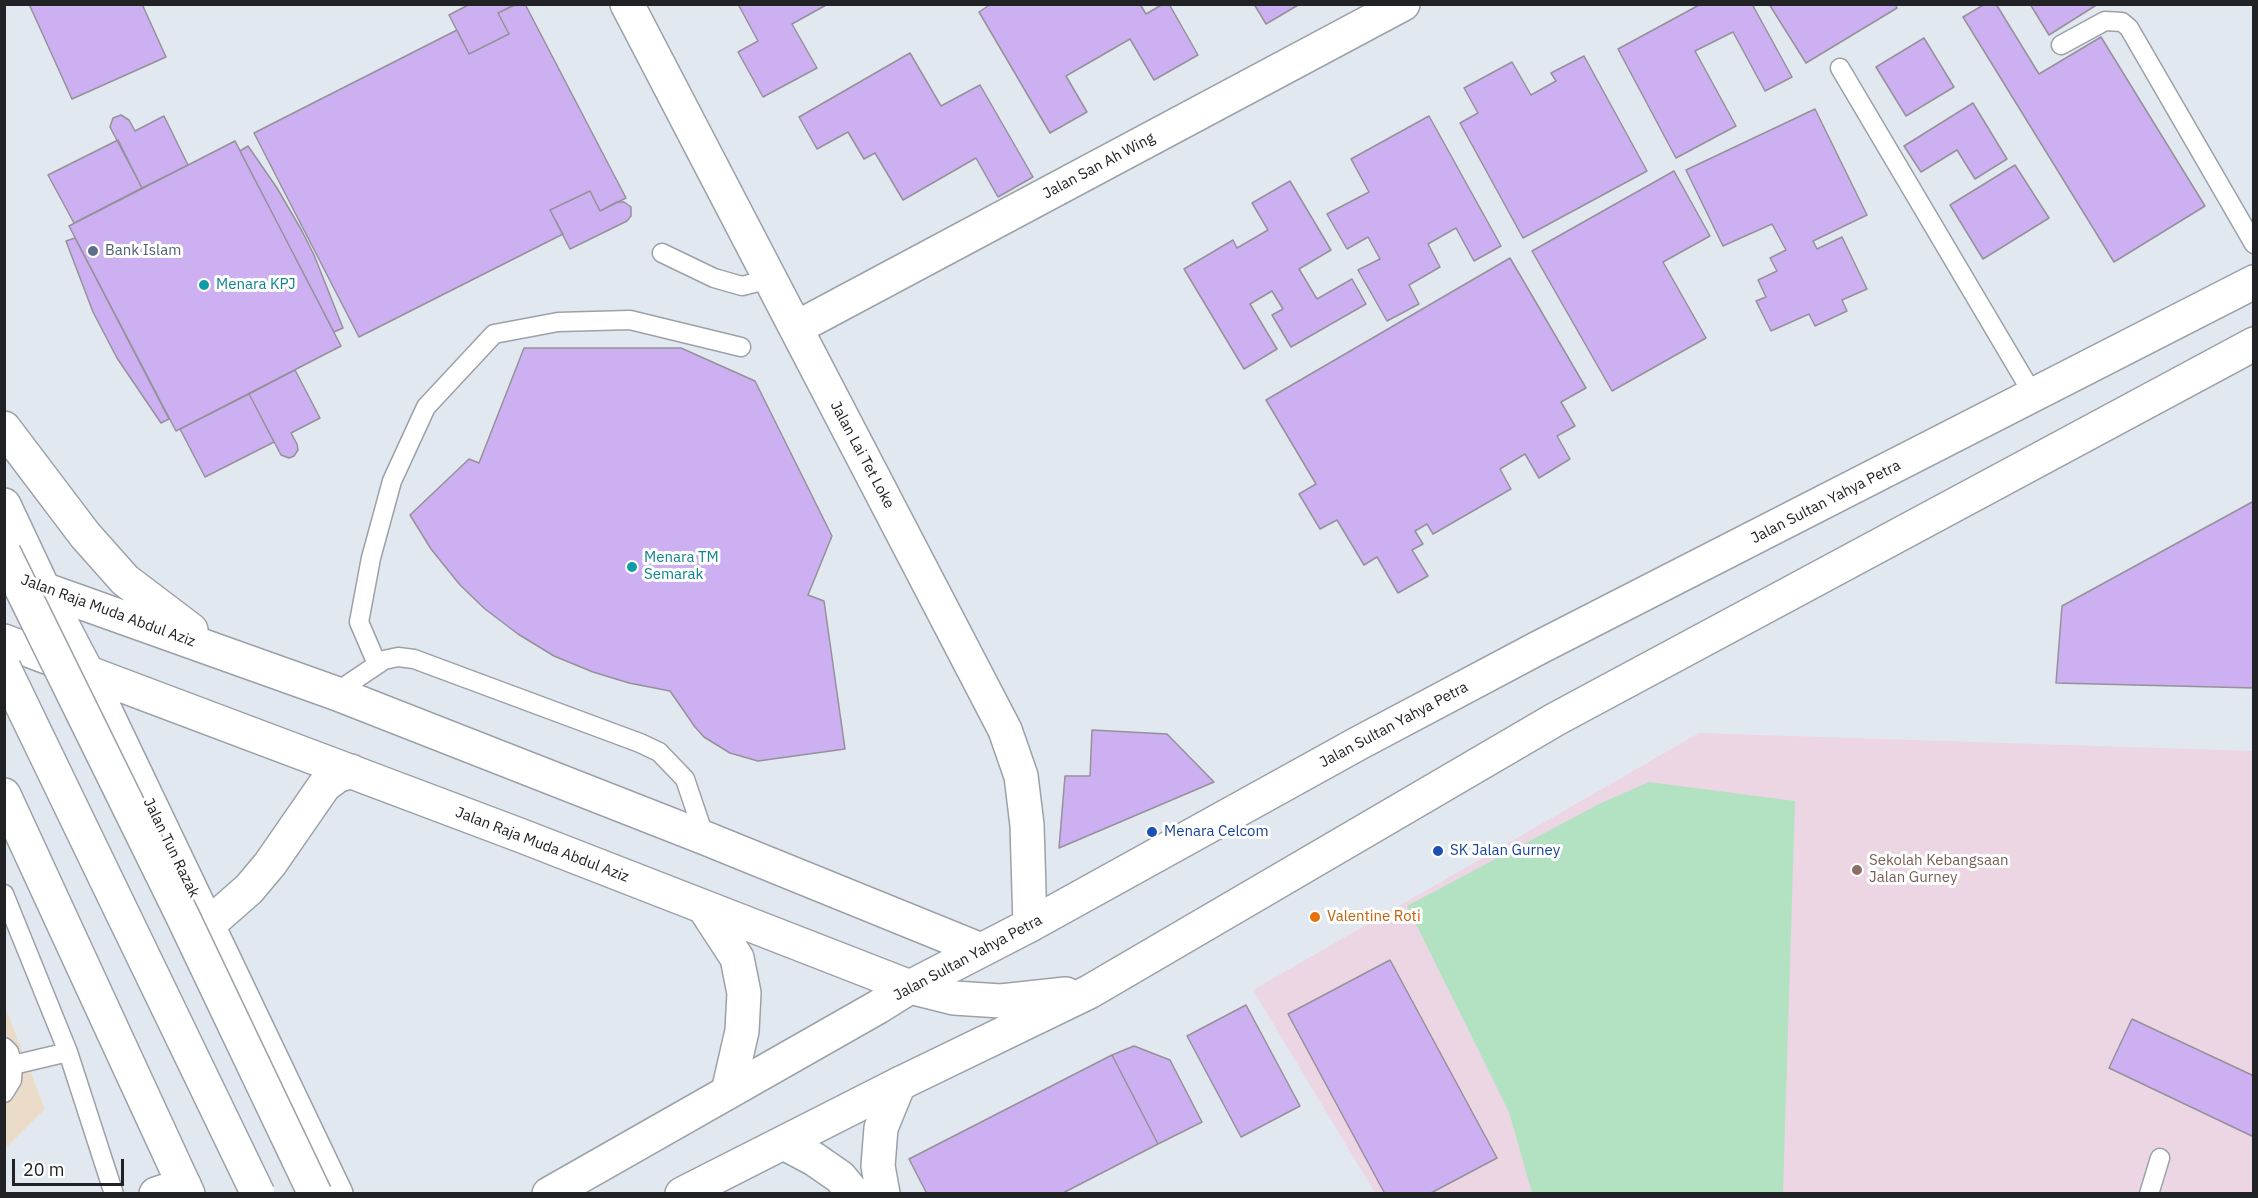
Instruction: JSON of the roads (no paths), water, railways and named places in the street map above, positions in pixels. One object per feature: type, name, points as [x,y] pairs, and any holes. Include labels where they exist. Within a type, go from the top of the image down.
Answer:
[{"type":"main road","name":"Jalan Lai Tet Loke","points":[[627,4],[1005,730],[1021,776],[1026,815],[1030,925]]},
{"type":"main road","name":"Jalan San Ah Wing","points":[[796,328],[1403,4]]},
{"type":"main road","name":"Jalan Sultan Yahya Petra","points":[[549,1194],[910,987],[1030,925],[1359,743],[2253,282]]},
{"type":"main road","points":[[682,1194],[899,1084],[1089,992],[1557,719],[2253,344]]},
{"type":"main road","points":[[4,428],[85,535],[125,580],[223,652]]},
{"type":"main road","name":"Jalan Tun Razak","points":[[4,505],[208,925],[318,1179]]},
{"type":"main road","name":"Jalan Tun Razak","points":[[4,553],[182,915],[318,1179],[336,1194]]},
{"type":"main road","name":"Jalan Raja Muda Abdul Aziz","points":[[4,575],[335,693],[705,838],[981,950]]},
{"type":"main road","name":"Jalan Raja Muda Abdul Aziz","points":[[4,641],[351,771],[910,987],[954,998],[1001,1001],[1089,992]]},
{"type":"main road","points":[[4,668],[258,1194]]},
{"type":"main road","points":[[208,925],[249,889],[270,864],[324,786],[336,776],[351,771]]},
{"type":"main road","points":[[4,795],[176,1191]]},
{"type":"main road","points":[[705,909],[736,958],[744,993],[742,1031],[728,1092]]},
{"type":"main road","points":[[883,1194],[878,1166],[881,1128],[899,1084]]},
{"type":"main road","points":[[784,1143],[814,1159],[840,1177],[854,1194]]},
{"type":"main road","points":[[318,1179],[357,1194]]},
{"type":"lane","points":[[2061,45],[2105,21],[2122,22],[2129,28],[2253,244]]},
{"type":"lane","points":[[1840,68],[2034,396]]},
{"type":"lane","points":[[662,253],[714,278],[741,286],[770,279]]},
{"type":"lane","points":[[378,664],[359,622],[371,558],[392,482],[426,407],[494,334],[558,322],[630,320],[741,347]]},
{"type":"lane","points":[[335,693],[384,660],[398,657],[414,659],[640,743],[659,752],[685,779],[705,838]]},
{"type":"lane","points":[[4,894],[68,1052],[114,1194]]},
{"type":"lane","points":[[4,1047],[9,1052],[14,1065],[12,1080],[4,1093]]},
{"type":"lane","points":[[14,1065],[68,1052]]},
{"type":"lane","points":[[2149,1194],[2160,1158]]},
{"type":"place","name":"Bank Islam","points":[[93,251]]},
{"type":"place","name":"Menara KPJ","points":[[204,285]]},
{"type":"place","name":"Menara TM Semarak","points":[[632,567]]},
{"type":"place","name":"Menara Celcom","points":[[1152,832]]},
{"type":"place","name":"SK Jalan Gurney","points":[[1438,851]]},
{"type":"place","name":"Sekolah Kebangsaan Jalan Gurney","points":[[1857,870]]},
{"type":"place","name":"Valentine Roti","points":[[1315,917]]}]
